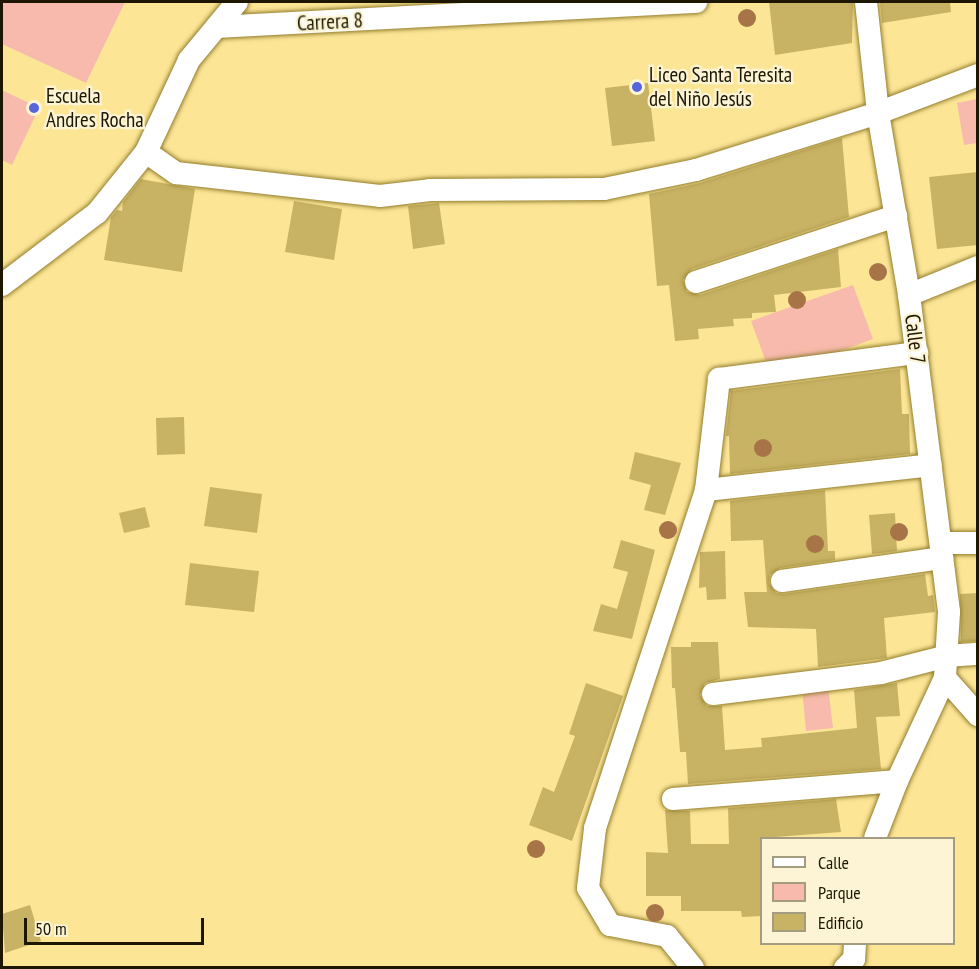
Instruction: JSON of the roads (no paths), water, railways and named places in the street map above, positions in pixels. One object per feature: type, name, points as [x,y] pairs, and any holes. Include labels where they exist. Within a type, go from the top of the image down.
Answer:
[{"type":"street","points":[[2,285],[97,213],[146,152],[189,60],[237,2]]},
{"type":"street","name":"Carrera 8","points":[[217,27],[696,2]]},
{"type":"street","name":"Calle 7","points":[[866,2],[878,113],[909,295],[942,550],[949,612],[946,667]]},
{"type":"street","points":[[146,152],[176,173],[380,196],[430,190],[604,189],[696,170],[878,113],[978,75]]},
{"type":"street","points":[[696,282],[896,216]]},
{"type":"street","points":[[909,295],[978,267]]},
{"type":"street","points":[[693,968],[667,936],[610,925],[588,888],[595,828],[706,490],[719,379],[917,353]]},
{"type":"street","points":[[706,490],[931,465]]},
{"type":"street","points":[[782,581],[978,543]]},
{"type":"street","points":[[713,694],[946,667],[978,654]]},
{"type":"street","points":[[946,667],[978,715]]},
{"type":"street","points":[[875,837],[946,667]]},
{"type":"street","points":[[673,799],[897,781]]},
{"type":"street","points":[[845,968],[854,959],[855,945]]},
{"type":"place","name":"Liceo Santa Teresita del Niño Jesús","points":[[637,87]]},
{"type":"place","name":"Escuela Andres Rocha","points":[[34,108]]}]
